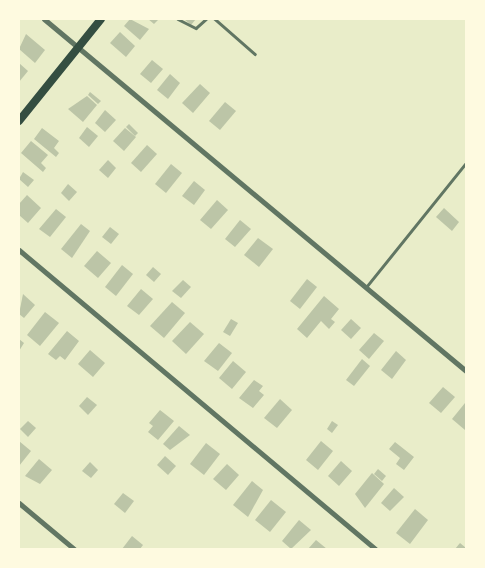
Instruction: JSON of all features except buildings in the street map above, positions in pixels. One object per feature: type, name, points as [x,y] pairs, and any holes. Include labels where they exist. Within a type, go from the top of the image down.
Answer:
[{"type":"main road","points":[[19,121],[101,19]]},
{"type":"street","points":[[44,19],[367,286],[466,371]]},
{"type":"street","points":[[19,250],[375,549]]},
{"type":"street","points":[[19,503],[74,549]]},
{"type":"lane","points":[[178,19],[196,28],[206,19]]},
{"type":"lane","points":[[215,19],[255,54]]},
{"type":"lane","points":[[367,286],[466,163]]}]
